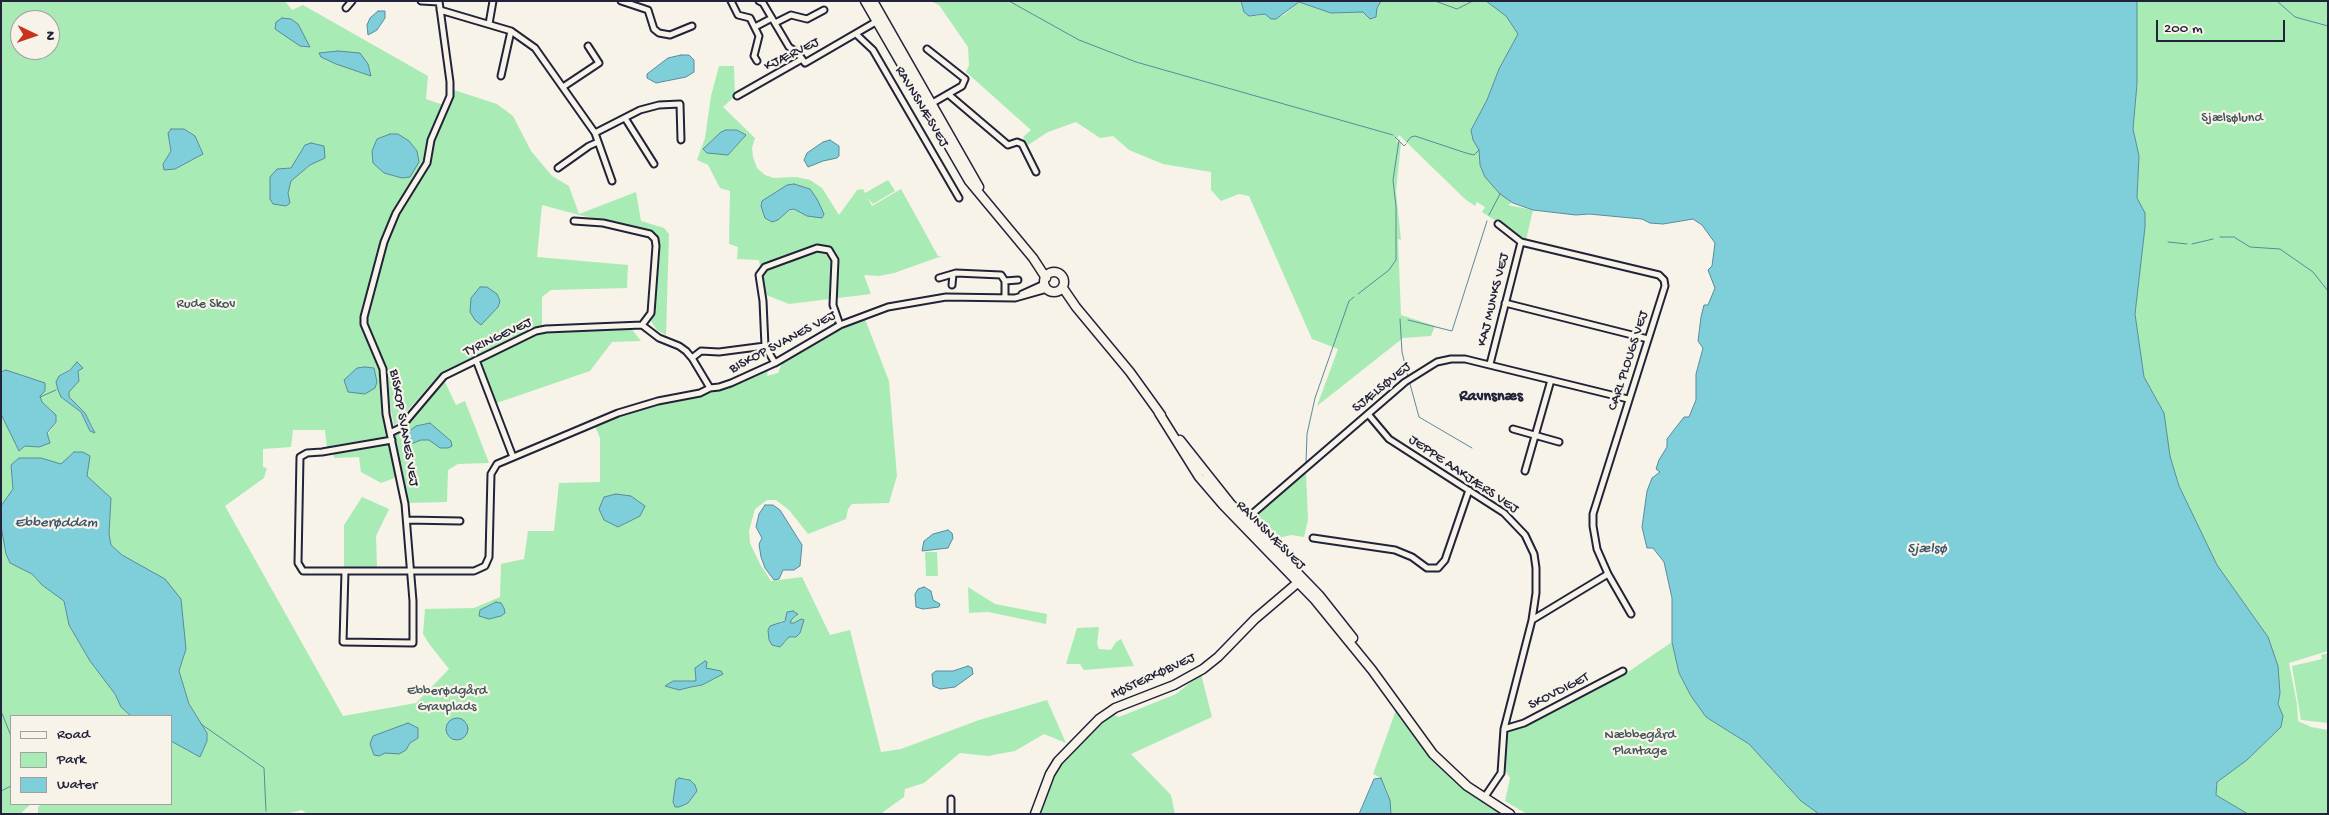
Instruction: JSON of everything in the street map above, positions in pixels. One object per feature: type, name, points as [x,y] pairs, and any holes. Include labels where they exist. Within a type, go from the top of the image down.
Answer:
[{"type":"main road","name":"RAVNSNÆSVEJ","points":[[865,1],[880,20]]},
{"type":"main road","name":"RAVNSNÆSVEJ","points":[[872,1],[880,20],[929,105],[969,181],[1033,258],[1047,281],[1056,272],[1063,277],[1060,290],[1124,364],[1243,522],[1339,618],[1372,670],[1433,754],[1466,786],[1510,814]]},
{"type":"main road","points":[[1047,281],[1052,292],[1060,290]]},
{"type":"main road","name":"HØSTERKØBVEJ","points":[[1035,814],[1050,774],[1058,761],[1099,719],[1115,708],[1174,685],[1203,669],[1218,657],[1255,619],[1301,580]]},
{"type":"street","points":[[346,8],[352,1]]},
{"type":"street","points":[[421,1],[439,2]]},
{"type":"street","points":[[490,24],[493,1]]},
{"type":"street","points":[[620,1],[648,10],[654,29],[659,33],[670,35],[692,26]]},
{"type":"street","points":[[731,1],[738,15],[750,18],[759,36],[754,56],[757,61]]},
{"type":"street","points":[[759,1],[763,3],[789,47],[802,59]]},
{"type":"street","name":"BISKOP SVANES VEJ","points":[[439,2],[450,83],[448,103],[431,140],[426,163],[396,213],[384,242],[364,317],[364,324],[383,369],[386,414],[405,504],[409,571],[474,571],[485,566],[489,557],[491,471],[497,464],[618,413],[700,393],[710,388],[719,388],[775,363],[840,325],[888,307],[926,299],[968,296],[1013,298],[1047,281]]},
{"type":"street","points":[[440,10],[511,31],[535,48],[595,133],[612,182]]},
{"type":"street","points":[[755,27],[788,15],[807,19],[822,12]]},
{"type":"street","name":"KJÆRVEJ","points":[[737,96],[802,59],[805,63],[880,20]]},
{"type":"street","points":[[501,76],[511,31]]},
{"type":"street","name":"RAVNSNÆSVEJ","points":[[856,34],[873,50],[960,198]]},
{"type":"street","points":[[563,87],[599,62],[588,46]]},
{"type":"street","name":"RAVNSNÆSVEJ","points":[[927,49],[965,79],[962,86],[929,105]]},
{"type":"street","points":[[948,94],[1008,145],[1017,142],[1022,144],[1036,172]]},
{"type":"street","points":[[595,133],[649,107],[680,104],[681,140]]},
{"type":"street","points":[[625,118],[654,164]]},
{"type":"street","points":[[558,168],[589,146],[598,142]]},
{"type":"street","points":[[560,158],[564,164]]},
{"type":"street","points":[[574,221],[603,223],[650,234],[656,246],[651,314],[642,325],[659,338],[679,346],[692,358],[707,386],[710,388]]},
{"type":"street","name":"CARL PLOUGS VEJ","points":[[1498,224],[1521,242],[1662,277],[1664,286],[1593,514],[1594,537],[1608,574],[1631,614]]},
{"type":"street","name":"KAJ MUNKS VEJ","points":[[1490,364],[1521,242]]},
{"type":"street","points":[[775,363],[765,346],[763,301],[759,275],[761,270],[817,248],[829,250],[835,260],[833,305],[840,325]]},
{"type":"street","points":[[952,286],[953,274]]},
{"type":"street","points":[[940,278],[953,274],[1001,275],[1005,281],[1005,298]]},
{"type":"street","points":[[1005,281],[1018,280]]},
{"type":"street","points":[[1505,303],[1648,339]]},
{"type":"street","name":"TYRINGEVEJ","points":[[390,433],[400,428],[444,376],[536,331],[642,325]]},
{"type":"street","points":[[692,358],[701,351],[719,352],[765,346]]},
{"type":"street","name":"SJÆLSØVEJ","points":[[1243,522],[1405,382],[1437,362],[1465,359],[1628,399]]},
{"type":"street","points":[[476,360],[513,457]]},
{"type":"street","points":[[1525,471],[1551,380]]},
{"type":"street","name":"JEPPE AAKJÆRS VEJ","points":[[1368,414],[1389,439],[1515,522],[1530,544],[1534,554],[1537,581],[1532,620],[1504,729],[1501,773],[1484,798]]},
{"type":"street","points":[[1513,429],[1559,442]]},
{"type":"street","points":[[345,571],[344,642],[413,643],[413,600],[409,571],[345,571],[303,571],[298,563],[298,460],[300,457],[308,453],[392,440]]},
{"type":"street","points":[[1313,538],[1394,550],[1412,557],[1428,568],[1438,568],[1446,560],[1469,490]]},
{"type":"street","points":[[406,520],[460,521]]},
{"type":"street","points":[[1532,620],[1608,574]]},
{"type":"street","name":"SKOVDIGET","points":[[1504,729],[1524,723],[1623,671]]},
{"type":"street","points":[[951,799],[951,814]]},
{"type":"green space","name":"Rude Skov","points":[[1,1],[285,1],[292,10],[303,5],[428,76],[426,99],[449,107],[454,90],[497,104],[513,116],[531,151],[552,176],[569,186],[579,214],[636,192],[641,221],[664,228],[669,234],[666,335],[657,330],[651,321],[654,315],[660,244],[658,237],[653,232],[579,215],[542,205],[537,257],[628,265],[627,288],[551,290],[542,297],[542,328],[478,355],[438,376],[394,426],[381,359],[373,350],[381,372],[383,406],[388,434],[385,439],[327,448],[325,430],[293,430],[291,447],[263,449],[263,467],[267,468],[264,478],[225,506],[343,716],[416,703],[449,669],[423,634],[425,609],[474,608],[500,597],[501,564],[524,559],[528,531],[554,531],[559,483],[600,482],[600,438],[594,424],[624,413],[704,394],[768,371],[767,376],[778,373],[782,363],[796,354],[834,332],[865,319],[889,381],[897,476],[889,503],[852,504],[848,509],[846,519],[808,534],[789,510],[776,500],[767,500],[755,509],[749,531],[750,543],[771,581],[802,577],[830,635],[850,630],[881,752],[901,749],[979,720],[1047,700],[1066,743],[1044,734],[1015,751],[988,756],[960,753],[924,783],[905,789],[904,797],[883,812],[884,814],[307,814],[302,810],[285,814],[38,814],[38,807],[40,805],[172,805],[172,742],[200,756],[207,741],[207,733],[189,704],[179,671],[186,649],[122,555],[111,545],[109,534],[111,498],[87,476],[41,458],[11,465],[13,489],[2,505],[1,510],[1,414],[19,450],[25,446],[39,447],[56,422],[50,409],[42,402],[40,396],[45,391],[7,371],[1,372]],"holes":[[[168,133],[195,136],[203,154],[175,169],[163,163],[171,151]],[[305,145],[324,158],[310,165],[291,181],[288,193],[277,169],[291,168]],[[73,367],[78,371],[79,381],[69,392],[69,397],[85,413],[94,429],[90,431],[81,412],[61,397],[59,376]],[[787,612],[796,612],[797,616],[790,621],[790,623],[794,623],[793,638],[789,637],[783,644],[779,622],[787,619]],[[706,667],[715,679],[691,687],[673,681],[696,681]],[[467,722],[465,737],[459,740],[449,737],[446,727],[449,724]],[[686,778],[695,785],[691,799],[688,803],[673,802],[676,781]]]},
{"type":"green space","points":[[930,1],[1241,1],[1244,12],[1256,16],[1265,14],[1271,19],[1284,15],[1299,2],[1331,13],[1377,8],[1381,1],[1486,1],[1506,16],[1518,34],[1499,69],[1487,100],[1471,130],[1473,140],[1479,150],[1480,165],[1485,177],[1512,203],[1508,205],[1533,210],[1526,240],[1482,212],[1485,207],[1477,202],[1475,206],[1465,199],[1399,135],[1396,141],[1401,143],[1396,191],[1401,240],[1398,239],[1401,315],[1435,326],[1431,336],[1403,338],[1317,406],[1338,349],[1312,339],[1249,196],[1239,194],[1221,201],[1211,190],[1211,172],[1163,164],[1129,150],[1113,136],[1100,138],[1076,122],[1048,132],[1028,145],[1023,137],[1031,130],[966,72],[969,65],[968,47],[939,5]]},
{"type":"green space","name":"Sjælsølund","points":[[2137,1],[2328,1],[2328,651],[2289,663],[2297,704],[2298,721],[2311,727],[2328,730],[2328,814],[2248,814],[2216,795],[2217,782],[2247,760],[2281,727],[2283,716],[2278,704],[2280,693],[2268,637],[2217,565],[2179,486],[2170,456],[2164,413],[2144,377],[2135,314],[2145,227],[2145,214],[2137,198],[2139,156],[2133,129],[2137,84]]},
{"type":"green space","points":[[719,66],[734,66],[735,96],[723,107],[755,138],[752,148],[757,168],[765,175],[774,178],[796,177],[810,180],[822,188],[839,215],[857,190],[863,189],[865,193],[888,180],[895,191],[873,204],[868,198],[872,206],[901,189],[938,256],[942,256],[894,273],[879,276],[864,275],[871,294],[789,304],[764,294],[759,260],[737,259],[738,247],[729,244],[730,191],[720,188],[708,165],[697,160],[705,138],[711,96]],"holes":[[[716,138],[742,140],[728,155],[711,142]],[[810,189],[807,216],[794,209],[784,213]]]},
{"type":"green space","points":[[630,327],[641,341],[612,342],[590,371],[494,404],[480,362],[542,333]]},
{"type":"green space","points":[[444,380],[456,405],[465,401],[489,463],[458,464],[448,470],[447,502],[408,503],[393,435],[401,432]]},
{"type":"green space","points":[[390,443],[397,477],[381,483],[361,472],[359,457],[334,458],[333,452]]},
{"type":"green space","points":[[1306,472],[1308,520],[1304,537],[1291,535],[1274,539],[1253,519]]},
{"type":"green space","points":[[362,497],[389,509],[376,536],[377,568],[344,568],[344,525]]},
{"type":"green space","points":[[1,526],[6,554],[10,563],[32,574],[42,585],[64,601],[69,625],[90,661],[115,694],[121,707],[130,715],[10,715],[10,805],[30,805],[20,814],[1,814]]},
{"type":"green space","points":[[925,552],[937,552],[938,576],[926,576]]},
{"type":"green space","points":[[968,587],[995,604],[1047,614],[1046,624],[988,612],[969,613]]},
{"type":"green space","points":[[1099,627],[1097,644],[1099,649],[1111,650],[1116,642],[1121,639],[1134,666],[1084,670],[1080,664],[1066,664],[1077,628]]},
{"type":"green space","name":"Næbbegård Plantage","points":[[1672,642],[1679,673],[1691,696],[1706,717],[1749,744],[1801,801],[1819,814],[1527,814],[1505,801],[1510,778],[1500,762],[1503,729],[1522,725],[1625,674]]},
{"type":"green space","points":[[2328,653],[2328,723],[2301,720],[2292,666],[2322,659],[2321,655]]},
{"type":"green space","points":[[1201,674],[1212,717],[1131,754],[1171,795],[1175,814],[1039,814],[1055,767],[1111,714],[1119,717],[1176,694]]},
{"type":"green space","points":[[1396,710],[1434,761],[1456,782],[1501,814],[1391,814],[1388,793],[1381,778],[1373,774]]},
{"type":"water","points":[[1241,1],[1381,1],[1377,8],[1376,17],[1370,19],[1363,12],[1331,13],[1299,2],[1276,19],[1271,19],[1265,14],[1249,16],[1244,12]]},
{"type":"water","name":"Sjælsø","points":[[1486,1],[2137,1],[2137,84],[2133,129],[2139,156],[2137,198],[2145,213],[2145,227],[2135,314],[2144,377],[2164,413],[2170,456],[2179,486],[2217,565],[2268,637],[2278,666],[2280,693],[2278,704],[2283,716],[2281,727],[2247,760],[2217,782],[2216,795],[2248,814],[1819,814],[1801,801],[1749,744],[1706,717],[1691,696],[1679,673],[1672,642],[1672,598],[1664,562],[1653,548],[1647,548],[1642,527],[1647,491],[1652,478],[1660,472],[1656,469],[1667,447],[1667,439],[1684,417],[1689,417],[1696,400],[1696,374],[1703,348],[1698,341],[1701,317],[1704,305],[1708,305],[1715,288],[1708,270],[1712,266],[1715,243],[1702,225],[1693,219],[1663,224],[1650,223],[1642,219],[1533,210],[1513,203],[1500,194],[1485,177],[1480,165],[1479,150],[1473,140],[1471,130],[1487,100],[1499,69],[1518,34],[1506,16]]},
{"type":"water","points":[[378,11],[385,11],[385,18],[377,30],[368,35],[367,25],[370,18]]},
{"type":"water","points":[[282,18],[291,19],[298,24],[310,47],[300,46],[275,29],[276,22]]},
{"type":"water","points":[[338,51],[360,53],[368,64],[371,76],[336,64],[321,57],[319,53]]},
{"type":"water","points":[[689,55],[694,60],[694,72],[686,77],[656,83],[647,78],[647,74],[668,58]]},
{"type":"water","points":[[171,129],[184,129],[195,136],[203,154],[175,169],[164,170],[163,164],[171,151],[168,133]]},
{"type":"water","points":[[737,130],[746,135],[728,155],[707,153],[703,149],[721,132]]},
{"type":"water","points":[[390,134],[398,134],[409,141],[417,151],[419,162],[410,177],[402,178],[384,173],[373,163],[372,151],[377,139]]},
{"type":"water","points":[[830,140],[839,146],[839,156],[808,167],[804,160],[807,153],[823,142]]},
{"type":"water","points":[[311,143],[324,146],[325,158],[310,165],[291,181],[288,193],[290,203],[286,206],[273,204],[270,199],[270,177],[277,169],[291,168],[305,145]]},
{"type":"water","points":[[794,184],[810,189],[824,214],[822,218],[807,216],[794,209],[789,210],[778,220],[772,222],[765,218],[761,206],[762,201],[787,185]]},
{"type":"water","points":[[480,287],[487,287],[497,294],[500,301],[498,307],[481,325],[470,312],[471,298]]},
{"type":"water","points":[[77,362],[83,368],[78,371],[79,381],[69,392],[69,397],[85,413],[95,433],[90,431],[81,412],[61,397],[58,390],[56,382],[59,376],[70,370]]},
{"type":"water","points":[[357,368],[374,368],[377,382],[375,388],[365,394],[348,392],[344,380]]},
{"type":"water","points":[[6,370],[45,383],[45,391],[40,396],[42,402],[56,415],[56,422],[47,433],[50,443],[39,447],[25,446],[19,451],[1,414],[1,372]]},
{"type":"water","points":[[430,423],[451,441],[452,446],[440,448],[429,440],[421,440],[408,445],[405,437],[408,432],[416,426]]},
{"type":"water","name":"Ebberøddam","points":[[74,452],[83,452],[90,456],[87,476],[111,498],[109,534],[111,545],[122,555],[165,579],[181,599],[186,649],[179,671],[189,704],[207,733],[207,741],[200,757],[172,742],[172,715],[130,715],[121,707],[115,694],[90,661],[69,625],[64,601],[42,585],[32,574],[10,563],[6,554],[1,526],[1,506],[13,489],[11,465],[19,458],[41,458],[61,464]]},
{"type":"water","points":[[616,494],[631,496],[645,506],[640,516],[618,527],[604,520],[599,509],[604,497]]},
{"type":"water","points":[[765,505],[773,505],[780,510],[802,545],[800,566],[794,570],[783,570],[779,579],[774,580],[765,568],[761,557],[759,544],[762,538],[756,527],[759,514]]},
{"type":"water","points":[[948,530],[952,533],[953,538],[948,548],[922,551],[924,541],[933,534]]},
{"type":"water","points":[[924,587],[931,591],[933,600],[940,604],[939,607],[923,609],[916,607],[915,594],[918,589]]},
{"type":"water","points":[[496,602],[501,603],[505,613],[489,619],[479,616],[480,610]]},
{"type":"water","points":[[793,611],[798,614],[790,623],[801,619],[804,620],[800,633],[796,637],[789,637],[780,647],[772,645],[769,640],[768,630],[770,626],[785,621],[787,612]]},
{"type":"water","points":[[705,661],[707,662],[706,668],[721,671],[723,674],[702,685],[679,690],[665,686],[673,681],[696,681],[695,668]]},
{"type":"water","points":[[968,666],[972,668],[973,674],[955,687],[940,689],[933,686],[932,674],[936,671],[953,671]]},
{"type":"water","points":[[457,718],[465,721],[468,729],[465,737],[457,740],[449,737],[446,729],[449,721]]},
{"type":"water","points":[[408,723],[418,728],[418,738],[410,743],[406,750],[399,754],[385,753],[379,756],[374,755],[370,744],[373,736]]},
{"type":"water","points":[[679,778],[690,780],[695,785],[697,791],[688,803],[675,807],[673,802],[676,780]]},
{"type":"water","points":[[1381,778],[1390,800],[1391,814],[1359,814],[1374,779]]},
{"type":"waterway","points":[[1009,1],[1079,40],[1136,62],[1393,135]]},
{"type":"waterway","points":[[1435,1],[1457,9],[1473,1]]},
{"type":"waterway","points":[[2277,1],[2295,17],[2328,26]]},
{"type":"waterway","points":[[1407,142],[1411,137],[1415,136],[1474,155],[1479,150]]},
{"type":"waterway","points":[[1395,137],[1404,146],[1406,144]]},
{"type":"waterway","points":[[1358,294],[1389,270],[1396,260],[1396,207],[1393,180],[1399,140]]},
{"type":"waterway","points":[[1489,215],[1500,194]]},
{"type":"waterway","points":[[1408,320],[1452,331],[1487,221]]},
{"type":"waterway","points":[[2220,237],[2234,237],[2250,247],[2280,249],[2313,272],[2328,291]]},
{"type":"waterway","points":[[2192,244],[2213,239]]},
{"type":"waterway","points":[[2168,242],[2187,244]]},
{"type":"waterway","points":[[1306,463],[1307,434],[1315,398],[1349,301],[1354,297]]},
{"type":"waterway","points":[[1400,319],[1402,352],[1408,377]]},
{"type":"waterway","points":[[1410,384],[1419,417],[1472,448]]},
{"type":"waterway","points":[[40,397],[56,390]]},
{"type":"waterway","points":[[1,711],[10,734]]},
{"type":"waterway","points":[[201,724],[264,768],[266,811]]},
{"type":"waterway","points":[[1,791],[10,786]]},
{"type":"district","name":"Ravnsnæs","points":[[1491,398]]},
{"type":"park label","name":"Ebberødgård Gravplads","points":[[447,700]]}]
